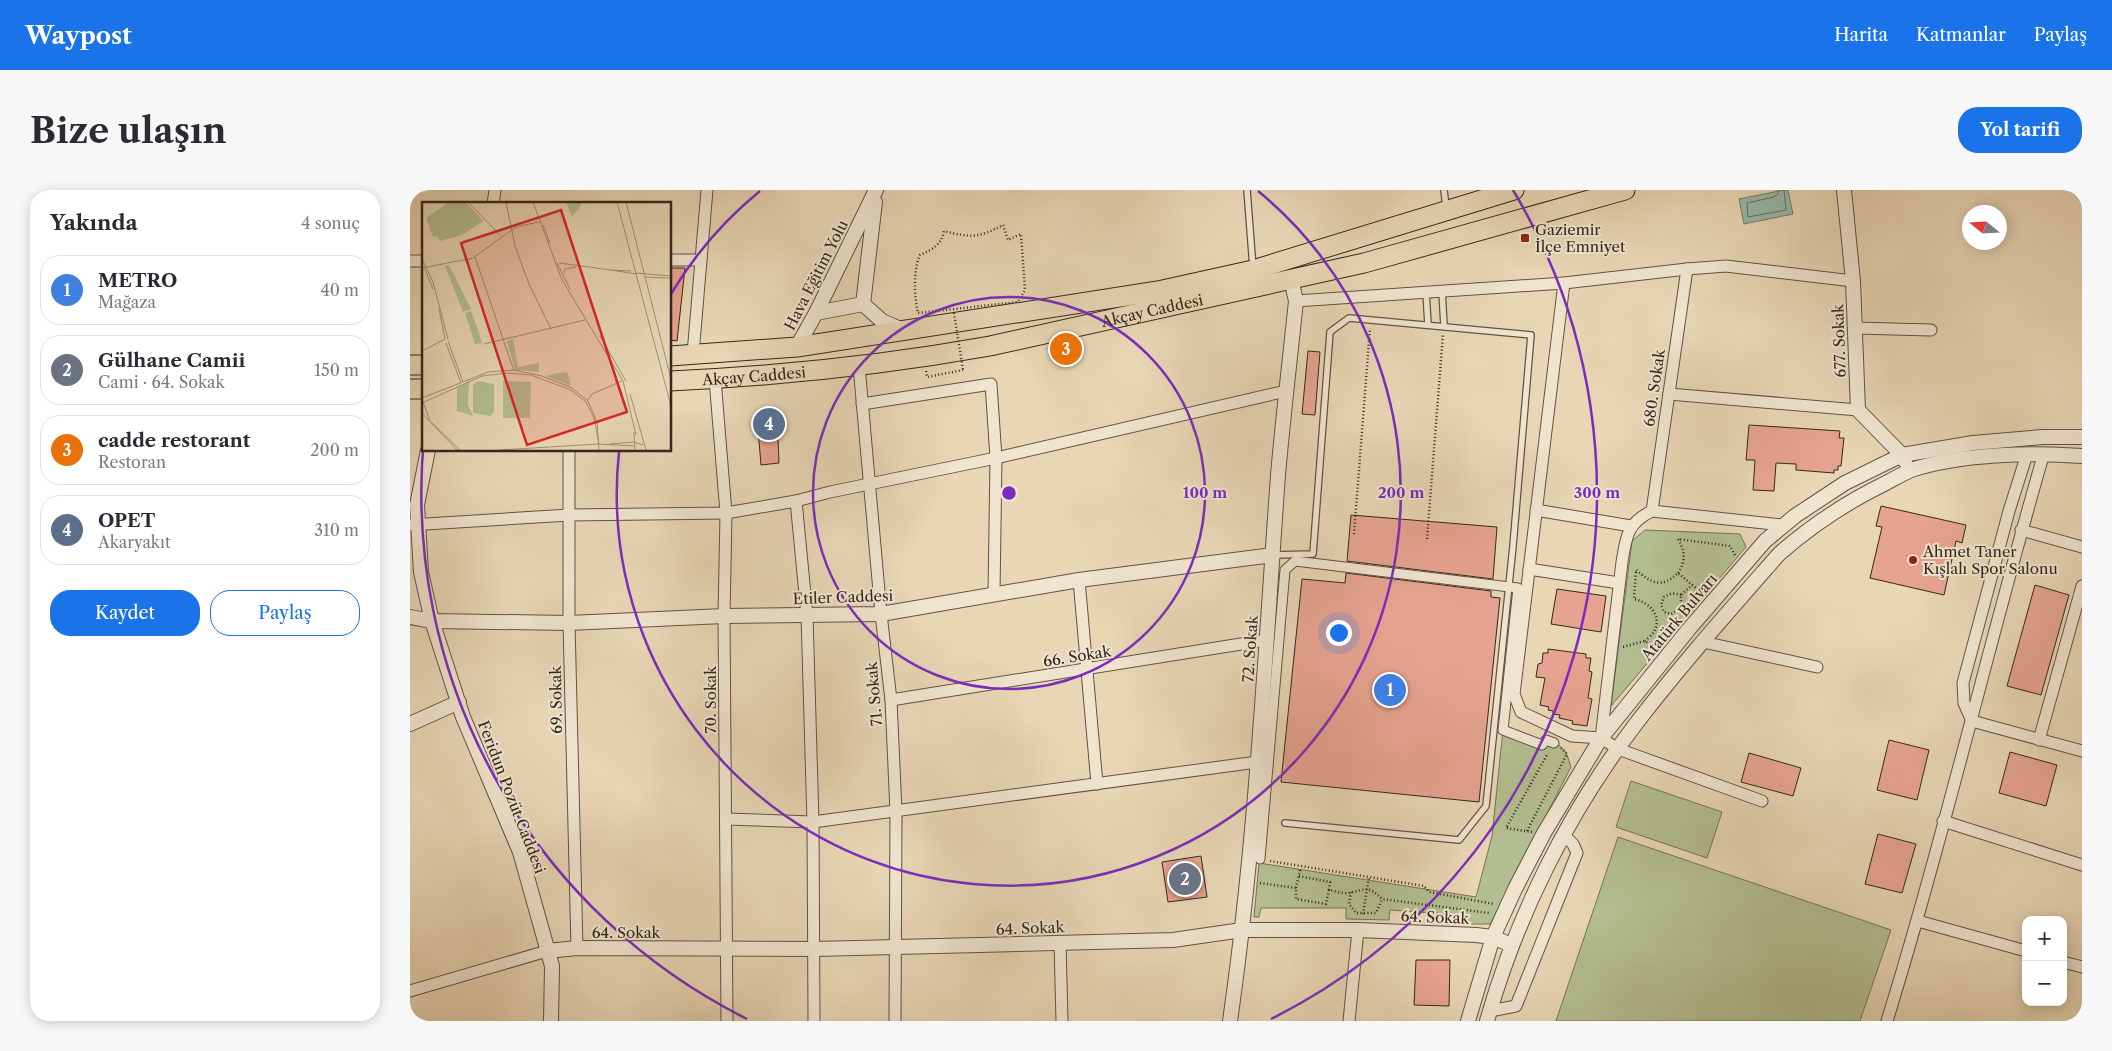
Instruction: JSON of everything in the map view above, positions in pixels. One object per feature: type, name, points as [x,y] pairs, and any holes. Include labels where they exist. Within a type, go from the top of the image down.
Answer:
[{"type":"highway","name":"Akçay Caddesi","points":[[671,356],[797,347],[1149,293],[1253,270],[1514,190]]},
{"type":"highway","name":"Akçay Caddesi","points":[[671,381],[818,371],[990,346],[1398,254],[1625,190]]},
{"type":"street","points":[[693,354],[707,190]]},
{"type":"street","points":[[863,304],[876,190]]},
{"type":"street","name":"Hava Eğitim Yolu","points":[[797,347],[816,313],[876,190]]},
{"type":"street","name":"677. Sokak","points":[[1844,190],[1853,281],[1858,410]]},
{"type":"street","points":[[671,260],[701,260]]},
{"type":"street","points":[[1296,302],[1564,283],[1726,266],[1853,281]]},
{"type":"street","name":"680. Sokak","points":[[1652,512],[1687,269]]},
{"type":"street","name":"72. Sokak","points":[[1230,1021],[1242,930],[1286,391],[1296,302],[1291,279]]},
{"type":"street","points":[[1564,283],[1514,694],[1520,712],[1572,736],[1601,738],[1618,749],[1762,801]]},
{"type":"street","points":[[816,313],[863,304]]},
{"type":"street","points":[[863,304],[882,320],[906,331]]},
{"type":"street","points":[[1855,328],[1931,330]]},
{"type":"street","name":"71. Sokak","points":[[859,366],[881,614],[891,700],[896,812],[895,1021]]},
{"type":"street","name":"70. Sokak","points":[[715,379],[726,513],[724,616],[728,1021]]},
{"type":"street","points":[[862,404],[991,384],[996,458],[994,594]]},
{"type":"street","points":[[414,525],[569,514],[726,513],[796,501],[830,492],[996,458],[1286,391]]},
{"type":"street","points":[[1669,394],[1858,410],[1902,455],[1910,470]]},
{"type":"street","name":"Atatürk Bulvarı","points":[[1468,1021],[1493,937],[1505,910],[1544,833],[1601,738],[1689,629],[1765,541],[1783,525],[1845,483],[1902,455],[1973,443],[2042,437],[2082,437]]},
{"type":"street","name":"Feridun Pozüt Caddesi","points":[[428,451],[414,525],[421,572],[432,621],[459,702],[520,852],[552,966],[551,1021]]},
{"type":"street","name":"69. Sokak","points":[[569,451],[569,623],[577,948]]},
{"type":"street","points":[[1887,1021],[1918,921],[2021,530],[2044,453]]},
{"type":"street","points":[[1488,1016],[1511,945],[1531,899],[1564,835],[1618,749],[1703,642],[1779,554],[1805,531],[1855,498],[1910,470],[1946,462],[2027,454],[2044,453],[2082,456]]},
{"type":"street","points":[[1972,721],[1964,702],[1963,683],[2027,454]]},
{"type":"street","points":[[796,501],[807,615],[813,822],[814,1021]]},
{"type":"street","points":[[1536,510],[1631,526]]},
{"type":"street","points":[[1601,738],[1619,583],[1626,538],[1631,526],[1641,517],[1652,512],[1783,525]]},
{"type":"street","points":[[2021,530],[2082,547]]},
{"type":"street","name":"Etiler Caddesi","points":[[410,617],[432,621],[569,623],[724,616],[881,614],[1080,580],[1273,555]]},
{"type":"street","points":[[1260,859],[1285,570],[1295,561],[1518,588],[1502,724],[1503,730],[1542,745],[1546,740],[1554,743]]},
{"type":"street","points":[[1529,569],[1619,583]]},
{"type":"street","points":[[1080,580],[1097,784]]},
{"type":"street","points":[[2039,740],[2082,586]]},
{"type":"street","name":"66. Sokak","points":[[891,700],[1266,640]]},
{"type":"street","points":[[1703,642],[1817,667]]},
{"type":"street","points":[[410,724],[459,702]]},
{"type":"street","points":[[1972,721],[2082,751]]},
{"type":"street","points":[[726,818],[813,822],[1257,762]]},
{"type":"street","points":[[1943,821],[2082,865]]},
{"type":"street","points":[[1488,1016],[1516,1006],[1577,853],[1573,844],[1564,835]]},
{"type":"street","points":[[1918,921],[2022,950]]},
{"type":"street","name":"64. Sokak","points":[[547,951],[577,948],[814,949],[1173,940],[1242,930],[1360,930],[1493,937],[1511,945]]},
{"type":"street","points":[[1349,1021],[1360,930]]},
{"type":"street","points":[[1060,943],[1062,1021]]},
{"type":"street","points":[[410,991],[547,951]]},
{"type":"street","points":[[2067,963],[2082,967]]},
{"type":"lane","points":[[1247,190],[1253,270]]},
{"type":"lane","points":[[1444,190],[1446,212]]},
{"type":"lane","points":[[1442,291],[1444,326]]},
{"type":"lane","points":[[1426,292],[1428,325]]},
{"type":"lane","points":[[1273,555],[1313,554],[1330,332],[1350,318],[1531,335],[1509,587],[1486,806],[1459,840],[1285,823]]},
{"type":"path","points":[[1003,225],[1008,240],[1021,234],[1025,290],[1018,302],[918,313],[916,305],[916,264],[920,255],[931,250],[943,239],[944,231],[973,237],[984,235],[1003,225]]},
{"type":"path","points":[[938,374],[963,370],[954,313]]},
{"type":"path","points":[[1354,534],[1371,320]]},
{"type":"path","points":[[1427,540],[1444,326]]},
{"type":"path","points":[[1617,649],[1645,641],[1654,631],[1656,616],[1652,607],[1641,600],[1634,599],[1636,570],[1650,582],[1660,583],[1678,573],[1683,564],[1684,555],[1678,539],[1730,546],[1737,558]]},
{"type":"path","points":[[1678,573],[1705,595]]},
{"type":"path","points":[[1680,595],[1692,584]]},
{"type":"path","points":[[1680,595],[1672,593],[1664,597],[1661,605],[1664,612],[1671,614],[1681,607]]},
{"type":"path","points":[[1680,595],[1681,607],[1685,611]]},
{"type":"path","points":[[1645,641],[1657,650]]},
{"type":"path","points":[[1538,833],[1506,828],[1554,743]]},
{"type":"path","points":[[1526,831],[1567,754]]},
{"type":"path","points":[[1260,859],[1424,886],[1429,892],[1505,910]]},
{"type":"path","points":[[1299,876],[1330,882],[1326,904],[1296,899],[1296,888],[1300,870]]},
{"type":"path","points":[[1360,930],[1369,877]]},
{"type":"path","points":[[1257,883],[1296,888]]},
{"type":"path","points":[[1329,890],[1348,894],[1362,888],[1374,892],[1382,899],[1505,910]]},
{"type":"path","points":[[1351,892],[1349,904],[1356,913],[1376,913],[1382,899]]},
{"type":"green space","points":[[1645,530],[1740,534],[1746,547],[1611,706],[1632,541]]},
{"type":"green space","points":[[1503,730],[1558,744],[1566,752],[1571,767],[1490,924],[1465,924],[1464,915],[1390,910],[1389,920],[1346,919],[1346,908],[1261,908],[1259,917],[1254,917],[1259,863],[1476,897],[1492,836]]},
{"type":"green space","points":[[1631,781],[1722,812],[1707,858],[1616,827]]},
{"type":"green space","points":[[1618,837],[1891,930],[1860,1021],[1556,1021]]},
{"type":"water","points":[[1788,190],[1793,214],[1744,224],[1739,199]]},
{"type":"building","points":[[671,268],[685,268],[677,341],[671,340]]},
{"type":"building","points":[[1308,351],[1320,352],[1315,415],[1302,414]]},
{"type":"building","points":[[777,416],[779,463],[761,465],[757,417]]},
{"type":"building","points":[[1749,425],[1840,431],[1839,438],[1844,438],[1841,466],[1838,466],[1838,470],[1834,470],[1834,473],[1796,470],[1796,464],[1776,463],[1774,491],[1753,490],[1755,460],[1746,460]]},
{"type":"building","name":"Ahmet Taner Kışlalı Spor Salonu","points":[[1881,506],[1966,525],[1962,543],[1956,541],[1944,595],[1870,578],[1882,527],[1876,526]]},
{"type":"building","points":[[1351,515],[1497,527],[1493,579],[1347,561]]},
{"type":"building","points":[[1346,573],[1491,591],[1491,597],[1500,598],[1479,802],[1281,782],[1302,579],[1345,583]]},
{"type":"building","points":[[2035,585],[2069,595],[2041,695],[2007,686]]},
{"type":"building","points":[[1557,589],[1606,596],[1601,632],[1551,624]]},
{"type":"building","points":[[1548,649],[1586,654],[1586,658],[1591,658],[1589,671],[1592,672],[1588,698],[1592,699],[1587,726],[1572,724],[1573,721],[1559,718],[1560,715],[1553,714],[1553,711],[1548,710],[1549,707],[1540,705],[1545,678],[1536,677],[1538,664],[1542,663],[1543,653],[1548,653]]},
{"type":"building","points":[[1889,740],[1929,750],[1917,800],[1877,790]]},
{"type":"building","points":[[2010,752],[2057,765],[2046,806],[1999,793]]},
{"type":"building","points":[[1749,753],[1801,768],[1793,796],[1741,782]]},
{"type":"building","points":[[1878,834],[1916,844],[1902,893],[1865,884]]},
{"type":"building","points":[[1201,856],[1207,897],[1168,902],[1162,862]]},
{"type":"building","points":[[1416,960],[1450,960],[1449,1006],[1414,1005]]},
{"type":"place","name":"Gaziemir İlçe Emniyet","points":[[1525,238]]},
{"type":"place","name":"cadde restorant","points":[[1066,349]]},
{"type":"place","name":"OPET","points":[[769,424]]},
{"type":"place","name":"Ahmet Taner Kışlalı Spor Salonu","points":[[1913,560]]},
{"type":"place","name":"METRO","points":[[1390,690]]},
{"type":"place","name":"Gülhane Camii","points":[[1185,879]]}]
